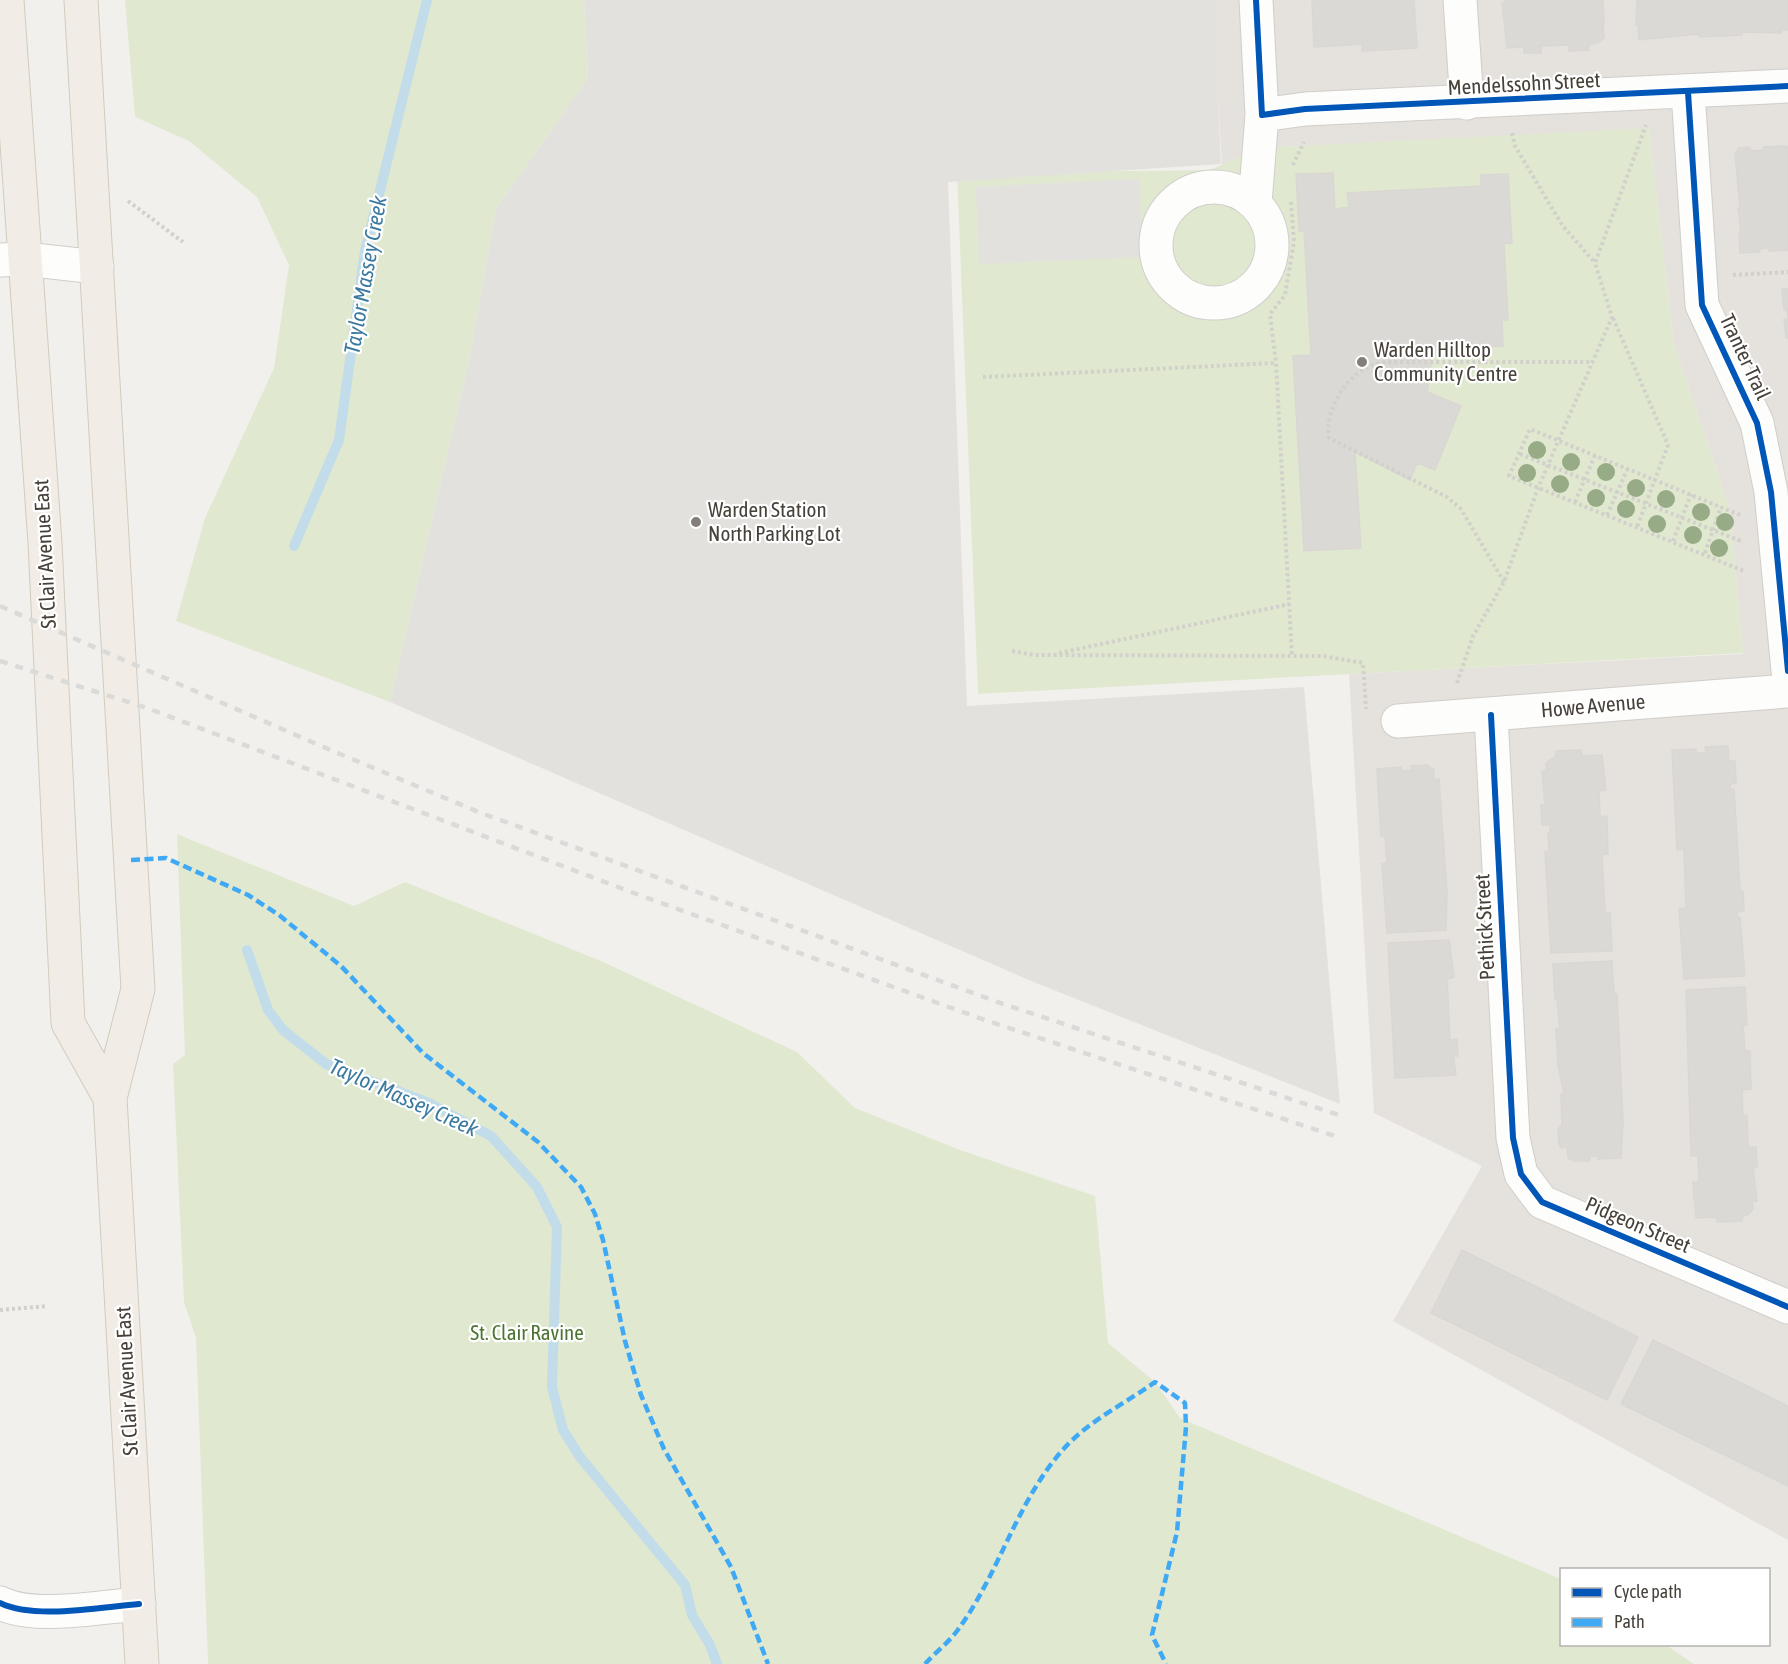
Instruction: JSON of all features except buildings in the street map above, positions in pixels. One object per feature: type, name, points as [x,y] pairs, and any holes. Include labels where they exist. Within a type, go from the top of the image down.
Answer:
[{"type":"main road","name":"St Clair Avenue East","points":[[7,0],[13,259],[45,543],[68,1023],[110,1098]]},
{"type":"main road","name":"St Clair Avenue East","points":[[81,0],[138,988],[110,1098],[142,1664]]},
{"type":"street","points":[[1255,203],[1263,115],[1256,0]]},
{"type":"street","name":"Mendelssohn Street","points":[[1460,0],[1467,103]]},
{"type":"street","name":"Mendelssohn Street","points":[[1263,115],[1305,109],[1788,86]]},
{"type":"street","name":"Tranter Trail","points":[[1688,92],[1702,305],[1757,423],[1779,491],[1788,671]]},
{"type":"street","points":[[13,259],[97,267]]},
{"type":"street","name":"Howe Avenue","points":[[1398,721],[1788,691]]},
{"type":"street","name":"Pethick Street","points":[[1491,715],[1513,1138]]},
{"type":"street","name":"Pidgeon Street","points":[[1513,1138],[1521,1174],[1542,1202],[1788,1307]]},
{"type":"street","points":[[0,1603],[12,1609],[37,1610],[139,1604]]},
{"type":"path","points":[[1595,263],[1646,125]]},
{"type":"path","points":[[1510,127],[1515,146],[1562,225],[1595,263],[1612,317],[1668,446],[1657,480],[1637,527]]},
{"type":"path","points":[[1289,175],[1307,136]]},
{"type":"path","points":[[1291,197],[1294,242],[1285,295],[1270,314],[1276,363],[1292,657]]},
{"type":"path","points":[[128,201],[183,242]]},
{"type":"path","points":[[1732,275],[1788,272]]},
{"type":"path","points":[[1457,683],[1473,636],[1504,582],[1538,488],[1612,317]]},
{"type":"path","points":[[1504,582],[1461,509],[1447,497],[1329,438],[1327,426],[1332,410],[1339,395],[1359,374],[1368,367],[1386,362],[1593,362]]},
{"type":"path","points":[[983,377],[1276,363]]},
{"type":"path","points":[[1749,519],[1530,429],[1509,476],[1705,553],[1754,575]]},
{"type":"path","points":[[1520,454],[1743,542]]},
{"type":"path","points":[[1575,502],[1595,455]]},
{"type":"path","points":[[1607,515],[1628,468]]},
{"type":"path","points":[[1673,541],[1691,494]]},
{"type":"path","points":[[1705,553],[1721,507]]},
{"type":"path","points":[[1051,655],[1290,604]]},
{"type":"path","points":[[1012,651],[1051,655],[1323,656],[1363,663],[1366,688]]},
{"type":"path","points":[[0,1310],[46,1306]]},
{"type":"shaded area","name":"Warden Station North Parking Lot","points":[[584,0],[1213,0],[1221,164],[948,182],[967,706],[1304,687],[1340,1104],[1031,981],[390,702],[470,356],[496,209],[588,78]]},
{"type":"shaded area","points":[[1212,0],[1788,0],[1788,1540],[1393,1321],[1482,1166],[1374,1113],[1349,674],[1743,654],[1730,510],[1674,345],[1649,129],[1260,148],[1222,165]]},
{"type":"shaded area","points":[[1139,179],[1142,257],[979,264],[976,187]]},
{"type":"green space","points":[[125,0],[584,0],[588,78],[496,209],[470,356],[390,702],[176,621],[205,518],[274,368],[289,265],[257,197],[189,141],[135,117]]},
{"type":"green space","points":[[1649,128],[1674,345],[1730,510],[1743,653],[978,694],[957,173],[1210,170],[1260,148]]},
{"type":"green space","name":"St. Clair Ravine","points":[[177,834],[354,906],[405,882],[601,961],[797,1052],[855,1108],[960,1150],[1095,1196],[1108,1343],[1155,1382],[1180,1418],[1560,1579],[1560,1646],[1667,1646],[1694,1664],[208,1664],[196,1338],[184,1302],[173,1064],[185,1055]]},
{"type":"waterway","name":"Taylor Massey Creek","points":[[294,546],[339,440],[365,251],[427,0]]},
{"type":"waterway","name":"Taylor Massey Creek","points":[[247,950],[268,1010],[283,1030],[326,1064],[429,1103],[491,1136],[537,1187],[557,1227],[552,1387],[563,1430],[580,1457],[685,1585],[692,1615],[710,1645],[717,1664]]},
{"type":"railway","points":[[0,606],[481,813],[1006,1005],[1342,1116]]},
{"type":"railway","points":[[0,661],[147,708],[639,895],[982,1019],[1335,1136]]},
{"type":"marked path","points":[[131,860],[166,858],[248,895],[279,915],[341,966],[423,1053],[538,1142],[581,1187],[595,1214],[603,1240],[625,1341],[641,1395],[664,1449],[731,1567],[768,1664]]},
{"type":"marked path","points":[[925,1664],[953,1635],[971,1610],[1031,1495],[1060,1453],[1093,1423],[1155,1382],[1185,1403],[1186,1427],[1177,1532],[1152,1635],[1166,1664]]},
{"type":"cycle path","points":[[1256,0],[1262,115],[1305,109],[1788,86]]},
{"type":"cycle path","points":[[1688,92],[1702,305],[1757,423],[1771,492],[1788,671]]},
{"type":"cycle path","points":[[1491,715],[1513,1138],[1521,1174],[1542,1202],[1788,1307]]},
{"type":"cycle path","points":[[0,1603],[14,1608],[49,1612],[139,1604]]},
{"type":"place","name":"Warden Hilltop Community Centre","points":[[1362,362]]},
{"type":"place","name":"Warden Station North Parking Lot","points":[[696,522]]}]
